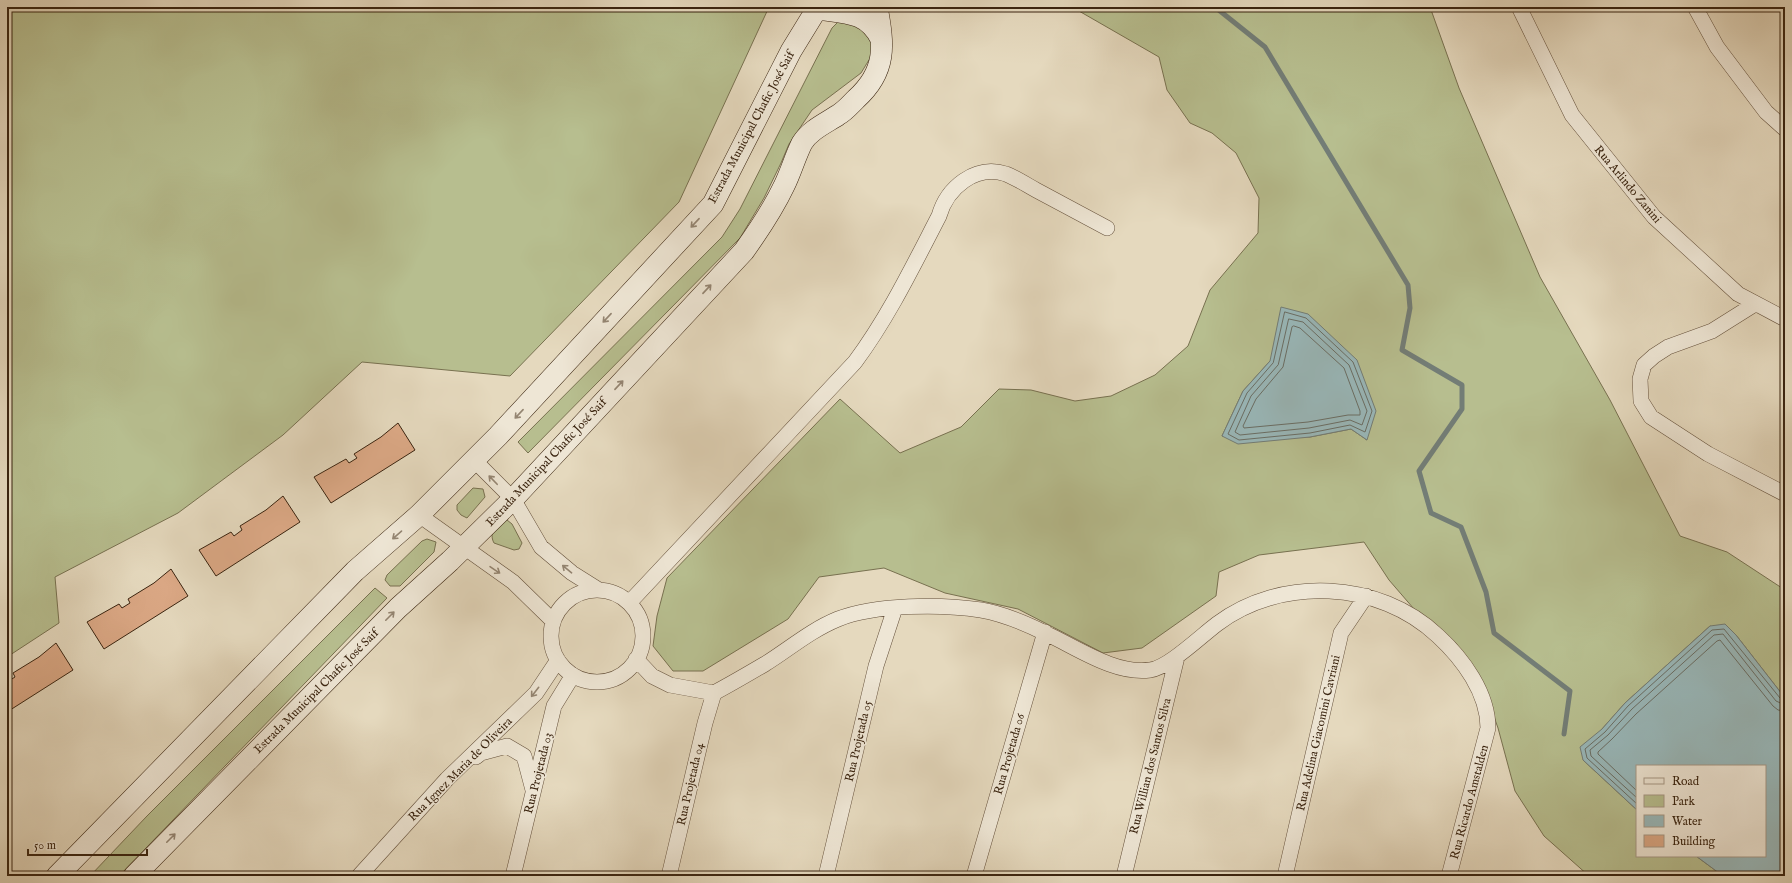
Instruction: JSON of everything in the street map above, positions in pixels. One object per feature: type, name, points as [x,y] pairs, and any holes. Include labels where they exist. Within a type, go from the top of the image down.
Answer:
[{"type":"street","name":"Estrada Municipal Chafic José Saif","points":[[134,876],[398,608],[463,548],[512,499],[744,251],[768,217],[784,186],[803,142],[827,121],[847,109],[872,83],[878,71],[882,54],[877,7]]},
{"type":"street","name":"Rua Arlindo Zanini","points":[[1518,7],[1572,115],[1654,217],[1738,294],[1785,319]]},
{"type":"street","points":[[1695,7],[1717,47],[1766,112],[1785,129]]},
{"type":"street","name":"Estrada Municipal Chafic José Saif","points":[[57,876],[355,571],[419,515],[474,460],[713,204],[791,51],[817,8]]},
{"type":"street","points":[[817,8],[853,14],[861,17],[871,23],[881,39]]},
{"type":"street","points":[[629,603],[855,362],[886,318],[939,216],[942,205],[947,196],[967,178],[984,172],[1006,174],[1107,228]]},
{"type":"street","points":[[1755,304],[1712,331],[1668,347],[1654,356],[1644,365],[1640,379],[1641,401],[1651,417],[1701,450],[1785,494]]},
{"type":"street","points":[[474,460],[512,499],[541,547],[572,573],[599,590]]},
{"type":"street","points":[[419,515],[463,548],[513,582],[553,621]]},
{"type":"street","points":[[599,590],[616,594],[629,603],[638,615],[642,630],[642,645],[636,659],[626,671],[612,679],[592,681],[573,675],[558,660],[551,641],[553,621],[558,610],[566,601],[576,595],[588,591],[599,590]]},
{"type":"street","points":[[636,659],[652,676],[670,685],[714,693],[764,664],[810,633],[839,619],[865,612],[894,608],[954,608],[983,610],[1008,617],[1045,632],[1120,668],[1135,671],[1152,670],[1177,657],[1193,642],[1223,620],[1251,605],[1269,598],[1308,591],[1328,591],[1366,596]]},
{"type":"street","name":"Rua Ricardo Amstalden","points":[[1366,596],[1397,608],[1420,621],[1450,646],[1462,662],[1482,696],[1488,714],[1488,728],[1449,876]]},
{"type":"street","name":"Rua Adelina Giacomini Cavriani","points":[[1285,876],[1341,633],[1366,596]]},
{"type":"street","name":"Rua Projetada 05","points":[[826,876],[876,666],[894,608]]},
{"type":"street","name":"Rua Projetada 06","points":[[974,876],[1045,632]]},
{"type":"street","name":"Rua Willian dos Santos Silva","points":[[1124,876],[1177,657]]},
{"type":"street","name":"Rua Ignez Maria de Oliveira","points":[[359,876],[447,780],[532,697],[558,660]]},
{"type":"street","name":"Rua Projetada 03","points":[[513,876],[554,706],[573,675]]},
{"type":"street","name":"Rua Projetada 04","points":[[669,876],[704,723],[714,693]]},
{"type":"street","points":[[447,780],[481,753],[507,746],[524,756],[533,791]]},
{"type":"green space","points":[[7,7],[769,7],[679,202],[510,376],[362,362],[283,435],[178,513],[55,577],[59,623],[7,657]]},
{"type":"green space","points":[[1072,7],[1430,7],[1459,88],[1540,277],[1610,400],[1680,536],[1727,552],[1785,590],[1785,698],[1736,635],[1710,626],[1625,703],[1602,729],[1583,760],[1636,809],[1636,857],[1697,857],[1723,876],[1589,876],[1544,836],[1515,791],[1498,728],[1480,677],[1455,642],[1414,609],[1389,580],[1364,542],[1259,555],[1219,572],[1216,596],[1142,648],[1103,653],[1018,609],[945,593],[884,568],[819,577],[788,619],[703,671],[673,671],[653,646],[657,616],[667,578],[840,399],[900,453],[961,427],[999,389],[1031,390],[1075,401],[1111,396],[1155,375],[1188,346],[1210,290],[1258,233],[1259,198],[1236,153],[1212,133],[1190,123],[1167,90],[1159,57]],"holes":[[[1270,361],[1367,440],[1351,429],[1310,437],[1222,436],[1243,391]]]},
{"type":"green space","points":[[850,19],[874,36],[872,55],[861,73],[812,110],[789,144],[764,198],[740,238],[528,453],[518,442],[722,237],[740,209],[832,28],[840,20]]},
{"type":"green space","points":[[473,488],[483,489],[485,497],[467,518],[461,515],[457,510],[457,505]]},
{"type":"green space","points":[[507,520],[512,524],[522,543],[519,549],[514,550],[494,543],[492,539],[494,529]]},
{"type":"green space","points":[[427,539],[436,542],[434,552],[400,586],[390,586],[385,580],[387,575],[422,541]]},
{"type":"green space","points":[[375,588],[387,598],[119,876],[90,876],[147,816]]},
{"type":"water","points":[[1281,307],[1308,314],[1357,360],[1376,411],[1367,440],[1351,429],[1310,437],[1238,444],[1222,436],[1243,391],[1270,361]]},
{"type":"water","points":[[1725,624],[1736,635],[1785,698],[1785,876],[1723,876],[1697,857],[1766,857],[1766,765],[1636,765],[1636,809],[1583,760],[1580,747],[1602,729],[1625,703],[1710,626]]},
{"type":"building","points":[[398,423],[415,450],[331,503],[314,477],[346,459],[349,463],[357,458],[354,454],[381,437]]},
{"type":"building","points":[[283,496],[300,522],[216,576],[199,550],[231,532],[234,536],[242,530],[240,526],[266,510]]},
{"type":"building","points":[[171,569],[188,596],[104,649],[87,622],[119,604],[122,608],[130,603],[128,599],[154,583]]},
{"type":"building","points":[[56,643],[73,670],[7,712],[7,682],[15,677],[13,673],[39,657]]},
{"type":"waterway","points":[[1215,7],[1265,47],[1408,285],[1410,308],[1402,350],[1462,385],[1462,409],[1419,471],[1431,513],[1461,527],[1486,592],[1494,633],[1570,691],[1564,734]]}]
